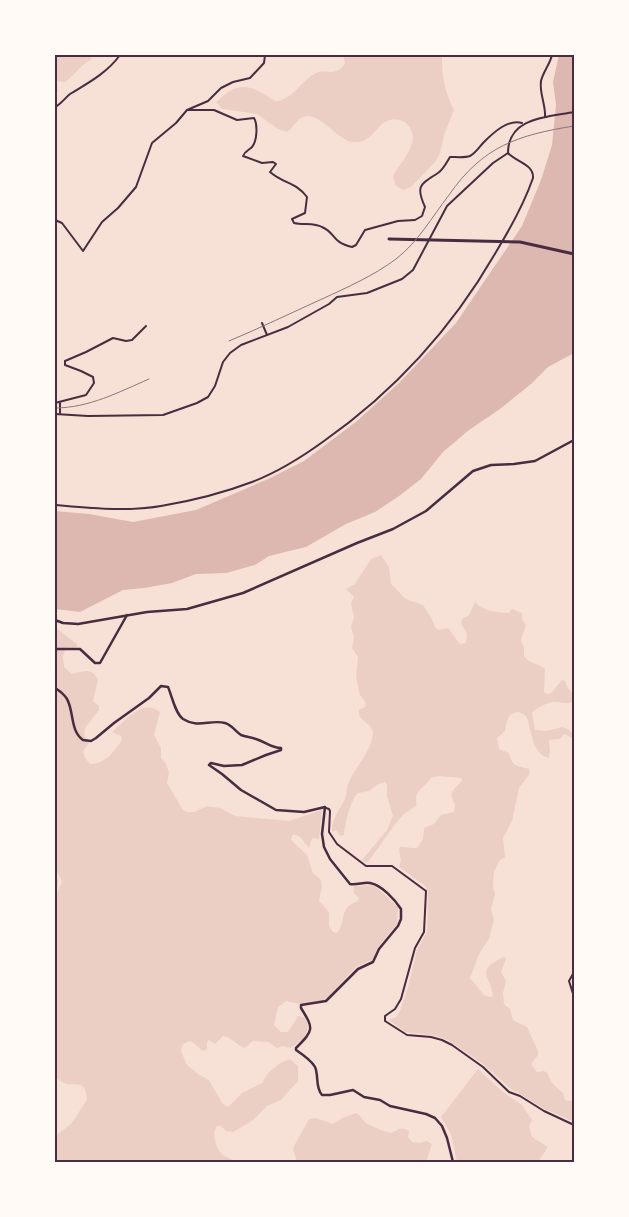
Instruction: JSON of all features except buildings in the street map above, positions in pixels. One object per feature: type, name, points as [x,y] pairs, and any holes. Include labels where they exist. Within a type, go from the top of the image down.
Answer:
[{"type":"highway","points":[[389,239],[520,242],[574,254]]},
{"type":"main road","points":[[55,620],[78,624],[127,615],[187,609],[243,593],[393,529],[426,510],[473,471],[491,465],[514,464],[535,460],[574,440]]},
{"type":"main road","points":[[55,649],[80,649],[95,663],[100,663],[127,615]]},
{"type":"main road","points":[[55,688],[68,699],[76,732],[79,738],[87,741],[96,738],[139,706],[161,686],[167,686],[180,716],[193,724],[202,725],[222,722],[244,736],[257,739],[271,747],[281,748],[278,752],[242,765],[224,766],[209,763],[209,766],[241,790],[276,810],[304,812],[326,808],[322,834],[324,847],[330,859],[350,884],[369,883],[378,886],[401,909],[398,926],[379,949],[373,962],[358,969],[326,1001],[301,1005],[311,1029],[296,1049],[315,1067],[319,1091],[322,1095],[353,1090],[364,1097],[380,1100],[390,1106],[426,1114],[435,1118],[442,1126],[447,1138],[453,1162]]},
{"type":"street","points":[[55,107],[70,94],[87,85],[120,55]]},
{"type":"street","points":[[55,220],[62,223],[83,251],[102,222],[118,208],[136,187],[152,143],[176,123],[187,110],[208,101],[221,88],[233,82],[250,78],[264,63],[265,55]]},
{"type":"street","points":[[546,117],[541,81],[552,55]]},
{"type":"street","points":[[187,110],[214,110],[237,120],[254,118],[257,123],[253,146],[243,156],[262,163],[273,162],[276,164],[270,172],[281,181],[297,186],[307,197],[305,212],[292,219],[294,223],[305,226],[320,226],[327,230],[338,243],[352,247],[356,245],[365,230],[398,221],[415,220],[422,216],[425,207],[419,195],[421,188],[424,182],[439,173],[450,157],[469,156],[476,152],[492,134],[506,125],[574,112]]},
{"type":"street","points":[[55,505],[120,509],[159,507],[220,492],[253,482],[285,466],[309,452],[348,424],[388,388],[438,337],[465,301],[508,232],[534,173],[531,169],[513,158],[508,152],[513,133],[522,123]]},
{"type":"street","points":[[55,414],[88,416],[163,415],[208,398],[215,386],[223,362],[230,353],[241,345],[288,328],[329,304],[337,297],[367,293],[408,275],[413,270],[448,206],[493,163],[508,152]]},
{"type":"street","points":[[262,323],[267,335]]},
{"type":"street","points":[[55,403],[86,395],[94,383],[92,377],[65,365],[65,361],[111,338],[132,340],[146,326]]},
{"type":"street","points":[[60,403],[60,414]]},
{"type":"street","points":[[326,808],[330,811],[329,832],[337,844],[366,866],[392,866],[426,891],[424,932],[414,948],[401,999],[395,1009],[385,1016],[385,1021],[407,1035],[431,1037],[452,1045],[490,1073],[509,1092],[574,1125]]},
{"type":"street","points":[[574,972],[569,981],[574,997]]},
{"type":"shaded area","points":[[55,55],[88,55],[92,59],[65,82],[56,81],[58,91],[55,95]]},
{"type":"shaded area","points":[[343,55],[442,55],[444,83],[454,110],[436,161],[411,187],[403,190],[395,185],[393,176],[412,145],[412,131],[405,122],[398,120],[386,121],[365,140],[352,142],[340,136],[321,121],[309,116],[298,120],[287,132],[278,129],[257,114],[222,109],[216,102],[228,92],[241,87],[253,89],[275,101],[287,98],[314,74],[318,72],[334,72],[341,68],[345,63]]},
{"type":"shaded area","points":[[559,55],[574,55],[574,353],[548,367],[531,384],[500,409],[469,430],[443,452],[421,479],[399,496],[375,512],[346,524],[306,547],[269,556],[255,565],[226,573],[196,574],[172,583],[123,590],[80,612],[55,609],[55,511],[89,514],[133,522],[196,510],[268,479],[304,461],[357,421],[399,383],[456,323],[522,226],[541,180],[552,145],[556,105],[553,82]]},
{"type":"shaded area","points":[[381,555],[389,567],[391,584],[406,599],[423,605],[435,627],[438,630],[448,628],[460,644],[466,643],[467,634],[461,623],[462,619],[469,615],[475,602],[482,608],[491,611],[509,613],[512,609],[522,613],[522,619],[526,625],[521,640],[524,656],[528,661],[545,669],[544,692],[547,694],[551,693],[562,680],[565,681],[567,687],[574,695],[574,701],[549,703],[539,707],[532,713],[535,730],[546,731],[563,727],[574,735],[574,739],[564,734],[560,739],[549,740],[549,758],[543,756],[535,746],[526,716],[519,712],[510,716],[505,731],[497,738],[499,749],[509,753],[514,764],[529,769],[530,773],[519,788],[512,821],[503,838],[505,857],[499,861],[494,872],[493,887],[495,894],[491,909],[494,920],[489,939],[479,954],[470,978],[484,995],[493,996],[486,974],[487,970],[495,962],[504,957],[506,959],[501,972],[506,981],[503,993],[504,1004],[510,1009],[513,1020],[527,1027],[538,1051],[538,1055],[531,1064],[537,1072],[544,1071],[547,1073],[552,1083],[563,1093],[565,1100],[574,1100],[574,1122],[545,1109],[511,1089],[483,1064],[448,1040],[437,1036],[405,1032],[389,1020],[396,1017],[400,1011],[417,950],[427,932],[428,891],[424,885],[399,867],[401,860],[399,850],[400,847],[418,847],[423,839],[424,828],[434,824],[441,815],[454,812],[455,805],[451,795],[462,781],[461,778],[439,776],[431,778],[416,795],[416,806],[404,814],[396,823],[368,862],[362,860],[387,830],[393,816],[385,782],[378,784],[369,791],[358,793],[350,807],[344,835],[340,836],[336,830],[332,832],[336,815],[345,799],[348,784],[370,745],[373,733],[370,726],[359,715],[359,710],[365,707],[366,703],[360,695],[356,677],[358,657],[352,648],[354,637],[351,627],[354,617],[351,603],[354,597],[346,589],[355,584],[371,559]]},
{"type":"shaded area","points":[[55,627],[77,644],[77,647],[66,648],[63,656],[64,667],[72,674],[90,671],[98,680],[93,701],[99,706],[99,710],[85,728],[84,735],[89,743],[83,751],[85,758],[90,764],[105,760],[112,753],[122,740],[121,736],[112,732],[128,717],[140,709],[153,708],[160,712],[154,735],[161,748],[161,758],[166,764],[169,773],[167,783],[183,810],[194,812],[207,806],[220,808],[235,816],[289,821],[322,810],[319,839],[312,838],[309,848],[300,837],[293,834],[291,840],[307,855],[313,873],[321,880],[322,887],[319,901],[329,912],[329,926],[333,932],[337,933],[340,928],[348,907],[358,901],[359,898],[354,893],[354,886],[374,885],[398,907],[397,924],[379,946],[372,960],[356,967],[327,998],[322,1001],[299,1004],[286,1001],[278,1007],[274,1025],[281,1032],[288,1032],[298,1016],[305,1018],[308,1027],[307,1032],[294,1046],[290,1048],[283,1046],[277,1048],[268,1042],[253,1041],[245,1048],[223,1036],[215,1044],[209,1040],[207,1042],[207,1049],[204,1051],[190,1041],[183,1044],[181,1051],[187,1065],[209,1080],[222,1103],[228,1107],[242,1093],[262,1083],[268,1073],[280,1063],[290,1059],[298,1066],[298,1081],[281,1100],[267,1106],[252,1121],[233,1132],[226,1131],[221,1126],[217,1126],[215,1129],[214,1136],[221,1153],[239,1162],[55,1162],[55,1136],[71,1124],[87,1100],[85,1089],[81,1085],[65,1084],[55,1077],[55,873],[58,880],[57,893],[62,882],[55,867]]},
{"type":"shaded area","points":[[478,1069],[503,1092],[522,1105],[532,1120],[529,1126],[532,1137],[548,1147],[538,1162],[457,1162],[451,1134],[441,1117]]},
{"type":"shaded area","points":[[356,1113],[367,1124],[378,1129],[392,1133],[402,1128],[409,1131],[408,1137],[412,1142],[420,1143],[427,1141],[432,1144],[426,1162],[295,1162],[297,1161],[293,1150],[294,1146],[309,1119],[316,1118],[333,1124],[342,1118]]},
{"type":"railway","points":[[229,341],[351,286],[396,259],[418,237],[462,178],[489,154],[519,139],[574,126]]},
{"type":"railway","points":[[55,408],[92,402],[149,379]]}]
